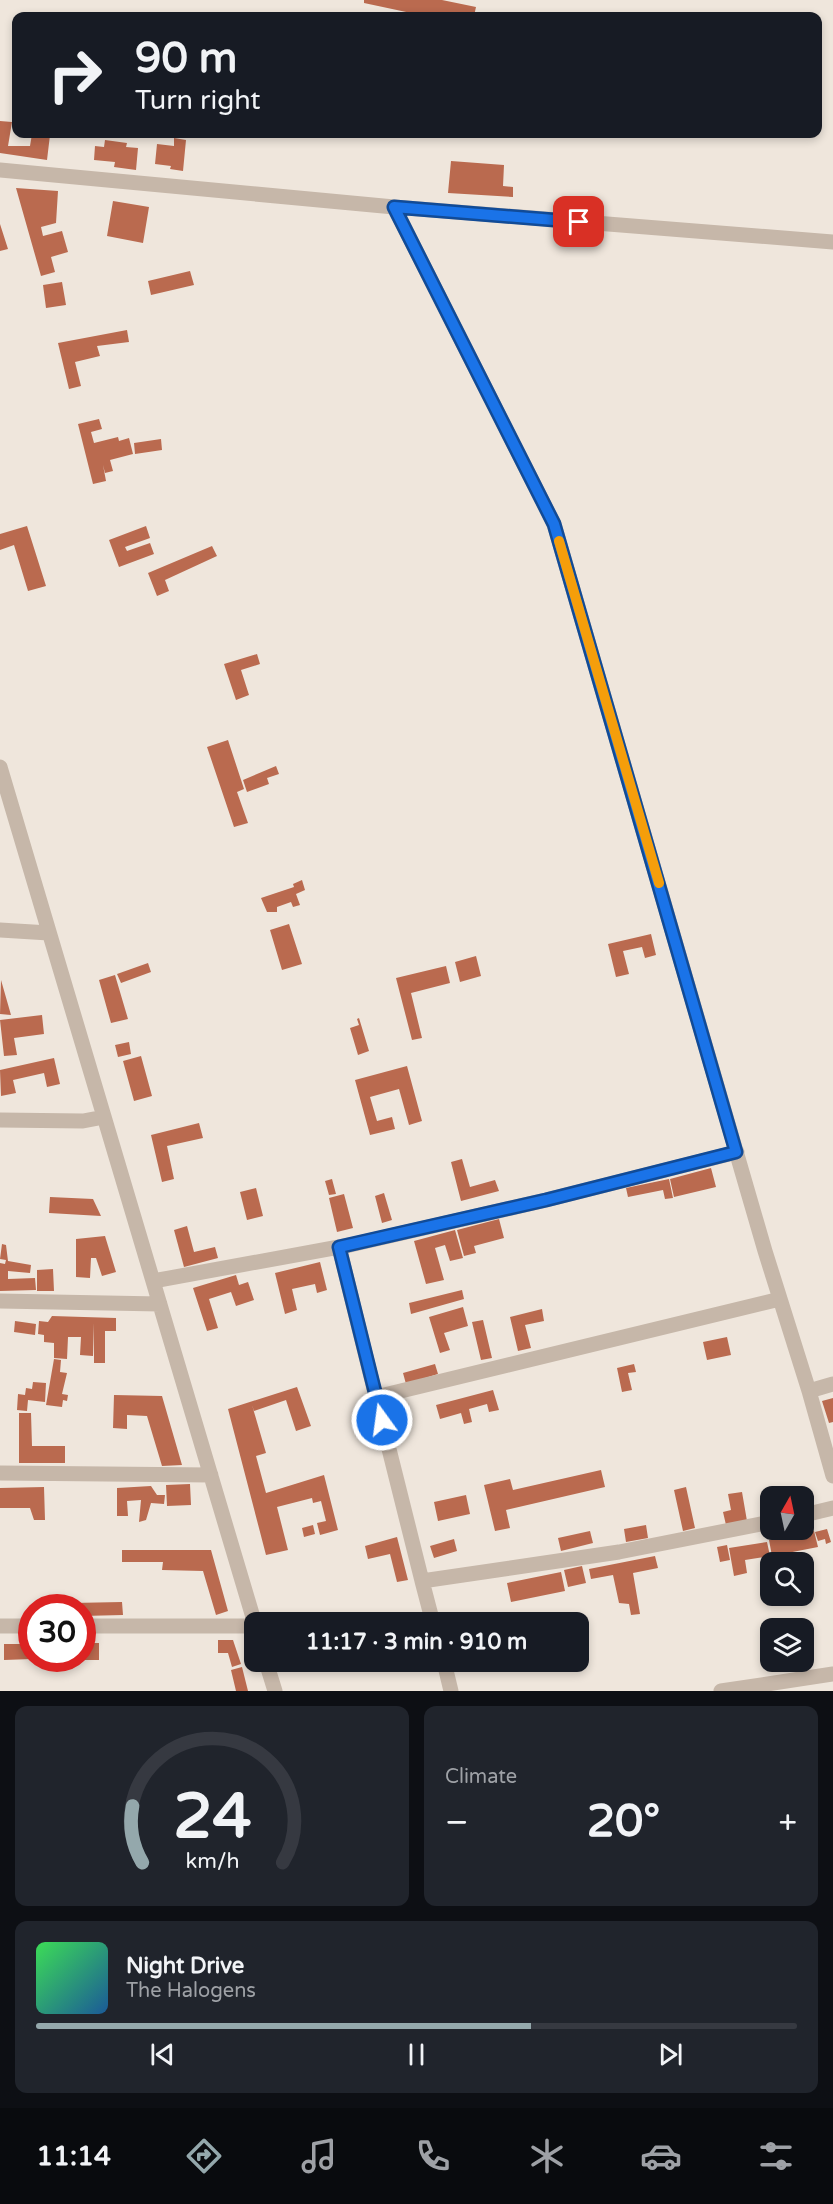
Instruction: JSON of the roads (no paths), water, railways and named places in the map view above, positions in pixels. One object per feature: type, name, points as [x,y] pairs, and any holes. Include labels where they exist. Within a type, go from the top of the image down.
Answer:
[{"type":"street","points":[[0,170],[394,207],[833,242]]},
{"type":"street","points":[[394,207],[554,524],[736,1152],[833,1476]]},
{"type":"street","points":[[0,766],[251,1612]]},
{"type":"street","points":[[0,930],[50,933]]},
{"type":"street","points":[[0,1120],[83,1121],[104,1117]]},
{"type":"street","points":[[153,1281],[339,1247],[546,1200],[736,1152]]},
{"type":"street","points":[[339,1247],[430,1612]]},
{"type":"street","points":[[376,1397],[780,1299]]},
{"type":"street","points":[[0,1301],[160,1304]]},
{"type":"street","points":[[809,1391],[833,1384]]},
{"type":"street","points":[[0,1473],[211,1475]]},
{"type":"street","points":[[814,1513],[833,1508]]},
{"type":"street","points":[[422,1581],[619,1552],[760,1524]]},
{"type":"street","points":[[96,1626],[244,1625]]},
{"type":"street","points":[[0,1626],[18,1626]]},
{"type":"street","points":[[269,1672],[275,1691]]},
{"type":"street","points":[[447,1672],[452,1691]]},
{"type":"street","points":[[721,1691],[833,1674]]}]
